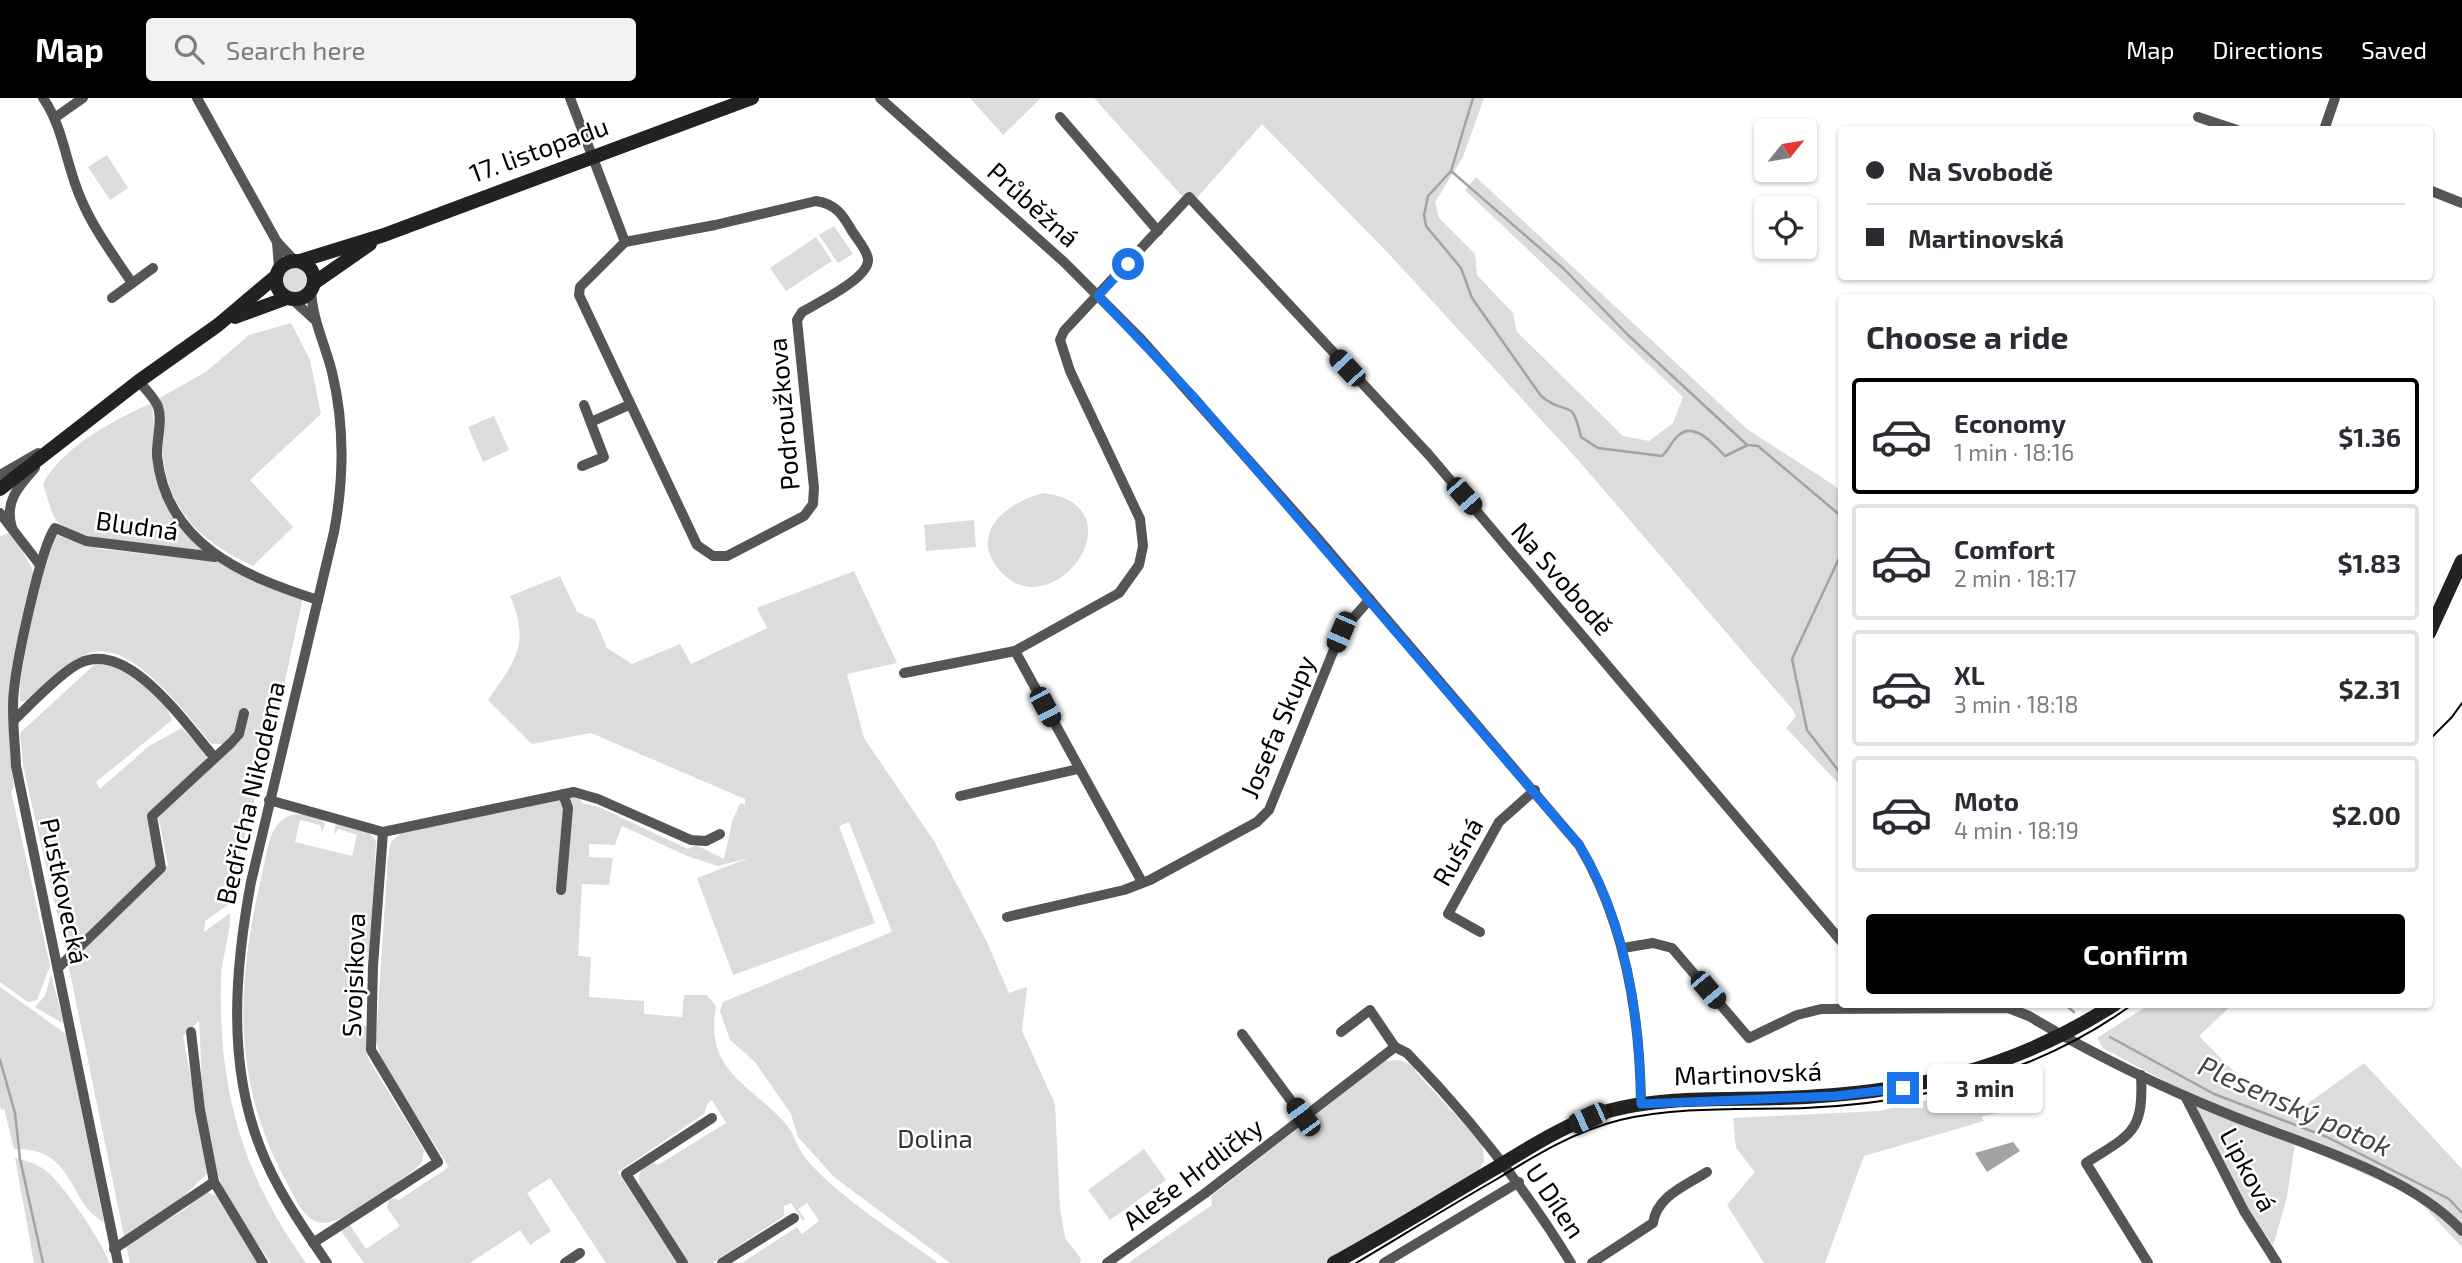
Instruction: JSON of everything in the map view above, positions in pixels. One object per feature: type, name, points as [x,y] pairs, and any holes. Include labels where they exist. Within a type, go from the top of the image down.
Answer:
[{"type":"main road","name":"17. listopadu","points":[[297,261],[384,235],[752,98]]},
{"type":"main road","name":"17. listopadu","points":[[313,286],[384,235]]},
{"type":"main road","points":[[0,489],[139,381],[218,325],[277,273],[297,261],[312,271],[313,286],[303,297],[290,298],[218,325]]},
{"type":"main road","points":[[277,273],[277,287],[290,298]]},
{"type":"main road","points":[[2433,623],[2462,561]]},
{"type":"main road","name":"Martinovská","points":[[1334,1263],[1504,1163],[1588,1118],[1641,1104],[1887,1091],[1986,1068],[2064,1034],[2108,1008]]},
{"type":"main road","name":"Martinovská","points":[[1341,1263],[1359,1249]]},
{"type":"street","points":[[43,98],[56,117],[80,199],[94,226],[132,284]]},
{"type":"street","points":[[56,117],[83,98]]},
{"type":"street","points":[[197,98],[277,242],[297,261]]},
{"type":"street","points":[[570,98],[625,242]]},
{"type":"street","name":"Průběžná","points":[[880,98],[888,102],[1008,209],[1098,296],[1193,396],[1535,790],[1579,845],[1595,870],[1623,948],[1641,1080],[1641,1104]]},
{"type":"street","points":[[2325,126],[2335,98]]},
{"type":"street","points":[[1060,117],[1158,231]]},
{"type":"street","points":[[2198,117],[2225,126]]},
{"type":"street","points":[[2433,192],[2462,204]]},
{"type":"street","name":"Na Svobodě","points":[[1015,651],[1119,593],[1139,565],[1143,546],[1140,519],[1070,371],[1060,340],[1065,331],[1189,197],[1437,465],[1838,937]]},
{"type":"street","name":"Podroužkova","points":[[816,201],[835,207],[842,213],[868,257],[867,267],[861,276],[802,312],[797,320],[814,488],[813,504],[804,516],[727,556],[713,556],[696,545],[579,295],[580,286],[625,242],[816,201]]},
{"type":"street","points":[[277,242],[277,273]]},
{"type":"street","points":[[112,298],[153,268]]},
{"type":"street","name":"Bedřicha Nikodema","points":[[313,286],[314,319],[335,387],[342,469],[337,514],[269,800],[242,935],[237,991],[240,1051],[248,1109],[278,1186],[327,1263]]},
{"type":"street","points":[[290,298],[314,319]]},
{"type":"street","points":[[139,381],[159,408],[157,455],[166,498],[190,533],[215,557],[262,580],[318,600]]},
{"type":"street","points":[[582,466],[604,457],[584,405]]},
{"type":"street","points":[[591,422],[629,405]]},
{"type":"street","points":[[0,475],[57,444]]},
{"type":"street","points":[[12,528],[8,509],[10,501],[57,444]]},
{"type":"street","points":[[0,513],[40,565]]},
{"type":"street","points":[[0,521],[12,528]]},
{"type":"street","name":"Bludná","points":[[55,528],[86,541],[215,557]]},
{"type":"street","name":"Pustkovecká","points":[[55,528],[48,537],[40,565],[13,691],[16,766],[118,1263]]},
{"type":"street","name":"Josefa Skupy","points":[[1007,916],[1124,890],[1204,853],[1257,822],[1269,810],[1341,632],[1370,599]]},
{"type":"street","points":[[904,673],[1015,651],[1142,882]]},
{"type":"street","points":[[14,720],[80,663],[104,658],[128,668],[147,681],[214,757]]},
{"type":"street","points":[[58,968],[161,868],[152,816],[239,734],[244,713]]},
{"type":"street","points":[[960,796],[1078,769]]},
{"type":"street","name":"Rušná","points":[[1480,932],[1448,914],[1499,822],[1535,790]]},
{"type":"street","points":[[269,800],[383,832],[574,792],[598,799],[691,840],[706,841],[720,834]]},
{"type":"street","points":[[561,890],[568,808],[563,794]]},
{"type":"street","name":"Svojsíkova","points":[[313,1243],[438,1163],[371,1050],[373,966],[383,832]]},
{"type":"street","points":[[1623,948],[1653,943],[1672,948],[1749,1038],[1788,1019],[1821,1009],[1846,1008]]},
{"type":"street","points":[[1971,1008],[2008,1009],[2185,1095],[2366,1169],[2414,1194],[2462,1231]]},
{"type":"street","points":[[1341,1032],[1370,1010],[1395,1047],[1407,1053],[1441,1088],[1504,1163]]},
{"type":"street","points":[[191,1032],[200,1110],[214,1182],[263,1263]]},
{"type":"street","name":"Aleše Hrdličky","points":[[1241,1034],[1303,1117]]},
{"type":"street","name":"Aleše Hrdličky","points":[[1107,1263],[1395,1047]]},
{"type":"street","points":[[2141,1075],[2142,1105],[2138,1121],[2122,1139],[2086,1163],[2148,1263]]},
{"type":"street","name":"Lipková","points":[[2185,1095],[2244,1211],[2277,1263]]},
{"type":"street","points":[[682,1263],[626,1174],[712,1118]]},
{"type":"street","name":"U Dílen","points":[[1504,1163],[1571,1263]]},
{"type":"street","name":"U Dílen","points":[[1592,1263],[1653,1223],[1655,1208],[1664,1199],[1707,1172]]},
{"type":"street","points":[[114,1248],[214,1182]]},
{"type":"street","points":[[1384,1263],[1519,1182]]},
{"type":"street","points":[[722,1263],[794,1218]]},
{"type":"street","points":[[565,1263],[580,1253]]},
{"type":"green space","points":[[970,98],[1041,98],[1003,135]]},
{"type":"green space","points":[[1094,98],[1484,98],[1463,157],[1435,202],[1439,218],[1475,254],[1477,275],[1513,313],[1517,332],[1623,436],[1649,441],[1673,423],[1683,397],[1465,190],[1476,177],[1747,429],[1838,490],[1838,783],[1786,728],[1796,716],[1793,710],[1578,460],[1388,253],[1262,124],[1196,199],[1187,192],[1182,196]]},
{"type":"green space","points":[[107,155],[128,188],[110,200],[88,167]]},
{"type":"green space","points":[[834,226],[853,254],[838,263],[819,235]]},
{"type":"green space","points":[[816,237],[832,261],[786,291],[770,268]]},
{"type":"green space","points":[[295,266],[305,270],[309,280],[305,290],[295,294],[285,290],[281,280],[285,270]]},
{"type":"green space","points":[[291,323],[310,360],[321,414],[250,480],[293,527],[253,566],[205,537],[188,520],[176,502],[163,458],[161,402],[158,399],[207,371],[249,335]]},
{"type":"green space","points":[[152,403],[158,478],[204,552],[125,543],[82,534],[66,528],[56,520],[50,508],[43,484],[63,458],[106,426]]},
{"type":"green space","points":[[494,416],[509,450],[483,462],[468,427]]},
{"type":"green space","points":[[1044,493],[1073,503],[1086,519],[1087,539],[1079,559],[1063,576],[1043,586],[1021,585],[1000,571],[991,557],[988,544],[990,532],[996,521],[1017,503]]},
{"type":"green space","points":[[974,520],[976,547],[926,551],[924,525]]},
{"type":"green space","points":[[12,532],[32,568],[34,578],[31,579],[24,607],[12,682],[10,732],[14,787],[11,791],[50,966],[37,1000],[28,1002],[0,982],[0,536]]},
{"type":"green space","points":[[57,535],[101,549],[221,562],[303,597],[279,709],[240,854],[232,902],[205,921],[204,932],[230,913],[221,977],[221,1017],[229,1092],[238,1128],[265,1196],[306,1263],[271,1263],[239,1217],[219,1179],[207,1130],[199,1021],[183,1036],[209,1172],[170,1209],[124,1236],[68,963],[168,865],[158,816],[239,742],[250,710],[242,709],[236,729],[225,744],[212,744],[159,684],[126,659],[109,652],[93,652],[80,657],[35,698],[20,701],[33,615],[46,564]]},
{"type":"green space","name":"Dolina","points":[[854,571],[897,663],[847,674],[864,738],[934,841],[986,940],[1009,993],[1027,987],[1022,1031],[1055,1104],[1060,1208],[1065,1238],[1081,1259],[1080,1263],[950,1263],[834,1177],[798,1137],[791,1114],[755,1062],[730,1040],[720,1011],[723,1002],[892,932],[849,822],[839,826],[875,923],[733,975],[697,878],[749,858],[718,866],[687,856],[622,826],[615,845],[589,844],[589,857],[613,858],[609,885],[582,884],[578,956],[591,957],[589,997],[644,1001],[644,1014],[682,1017],[684,995],[707,995],[716,1006],[714,1028],[717,1046],[732,1074],[785,1123],[804,1156],[821,1175],[853,1202],[938,1263],[742,1263],[797,1227],[802,1234],[819,1221],[807,1203],[798,1209],[805,1219],[803,1221],[791,1203],[784,1206],[784,1216],[712,1263],[688,1263],[650,1208],[639,1177],[652,1161],[658,1165],[726,1123],[712,1100],[704,1114],[618,1172],[677,1263],[606,1263],[550,1178],[527,1193],[551,1231],[530,1245],[520,1230],[470,1263],[364,1263],[341,1231],[350,1225],[366,1249],[400,1226],[387,1208],[389,1198],[399,1200],[449,1167],[382,1063],[376,1040],[391,842],[403,831],[578,795],[582,803],[601,808],[688,849],[696,845],[724,859],[732,822],[740,803],[745,804],[745,799],[591,733],[532,744],[488,700],[506,674],[517,651],[519,627],[510,596],[560,576],[577,612],[595,620],[607,648],[632,664],[680,644],[691,664],[767,628],[757,608]]},
{"type":"green space","points":[[107,663],[136,679],[154,693],[172,720],[96,782],[100,789],[149,746],[182,728],[207,755],[206,760],[148,815],[159,867],[67,957],[23,766],[20,733],[95,664]]},
{"type":"green space","points":[[296,814],[318,817],[325,824],[322,832],[320,825],[300,820],[295,842],[352,856],[357,835],[338,829],[334,836],[336,823],[367,830],[376,841],[371,952],[364,953],[360,1022],[367,1027],[366,1052],[370,1062],[424,1150],[422,1162],[382,1193],[356,1211],[322,1223],[310,1218],[301,1209],[269,1146],[256,1108],[244,1032],[247,955],[268,846],[280,822]]},
{"type":"green space","points":[[51,974],[64,1024],[35,1007],[45,996]]},
{"type":"green space","points":[[0,987],[66,1034],[104,1222],[92,1214],[60,1166],[49,1157],[34,1151],[14,1149],[4,1109],[1,1110],[0,1105]]},
{"type":"green space","points":[[2144,1008],[2229,1008],[2199,1036],[2247,1085],[2300,1109],[2364,1063],[2462,1169],[2462,1247],[2415,1197],[2295,1143],[2287,1197],[2273,1246],[2205,1144],[2189,1094],[2103,1048],[2097,1038]]},
{"type":"green space","points":[[1400,1060],[1415,1067],[1415,1071],[1483,1145],[1484,1161],[1478,1171],[1326,1263],[1128,1263],[1212,1205],[1211,1196],[1385,1061]]},
{"type":"green space","points":[[1985,1088],[2010,1091],[2014,1108],[1982,1117],[1984,1121],[1864,1156],[1825,1263],[1764,1263],[1727,1205],[1755,1172],[1736,1148],[1733,1118],[1878,1111]]},
{"type":"green space","points":[[1144,1149],[1166,1180],[1110,1220],[1088,1190]]},
{"type":"green space","points":[[15,1158],[38,1166],[52,1176],[91,1229],[109,1263],[34,1263]]},
{"type":"green space","points":[[205,1191],[216,1196],[258,1263],[130,1263],[126,1245],[185,1209]]},
{"type":"shaded area","points":[[2013,1142],[2020,1151],[1987,1172],[1975,1153]]},
{"type":"waterway","name":"Plesenský potok","points":[[1473,98],[1451,171],[1428,196],[1424,215],[1426,226],[1461,268],[1472,298],[1541,396],[1550,403],[1571,411],[1581,437],[1598,448],[1662,456],[1685,431],[1704,436],[1725,456],[1748,445],[1758,446],[1838,513]]},
{"type":"waterway","points":[[1451,171],[1564,269],[1628,335],[1746,444]]},
{"type":"waterway","name":"Plesenský potok","points":[[1838,560],[1792,659],[1807,730],[1838,770]]},
{"type":"waterway","name":"Plesenský potok","points":[[2069,1008],[2074,1012]]},
{"type":"waterway","name":"Plesenský potok","points":[[2110,1037],[2214,1094],[2327,1137],[2449,1199],[2462,1213]]},
{"type":"waterway","points":[[0,1060],[15,1113],[20,1159],[43,1263]]},
{"type":"tram line","points":[[2433,736],[2462,703]]},
{"type":"tram line","points":[[1356,1263],[1541,1153],[1603,1125],[1666,1112],[1848,1105],[1934,1091],[2018,1066],[2058,1049],[2127,1008]]},
{"type":"route","points":[[1128,264],[1098,296],[1193,396],[1535,790],[1579,845],[1595,870],[1606,894],[1623,948],[1641,1080],[1641,1104],[1835,1096],[1903,1088]]}]
